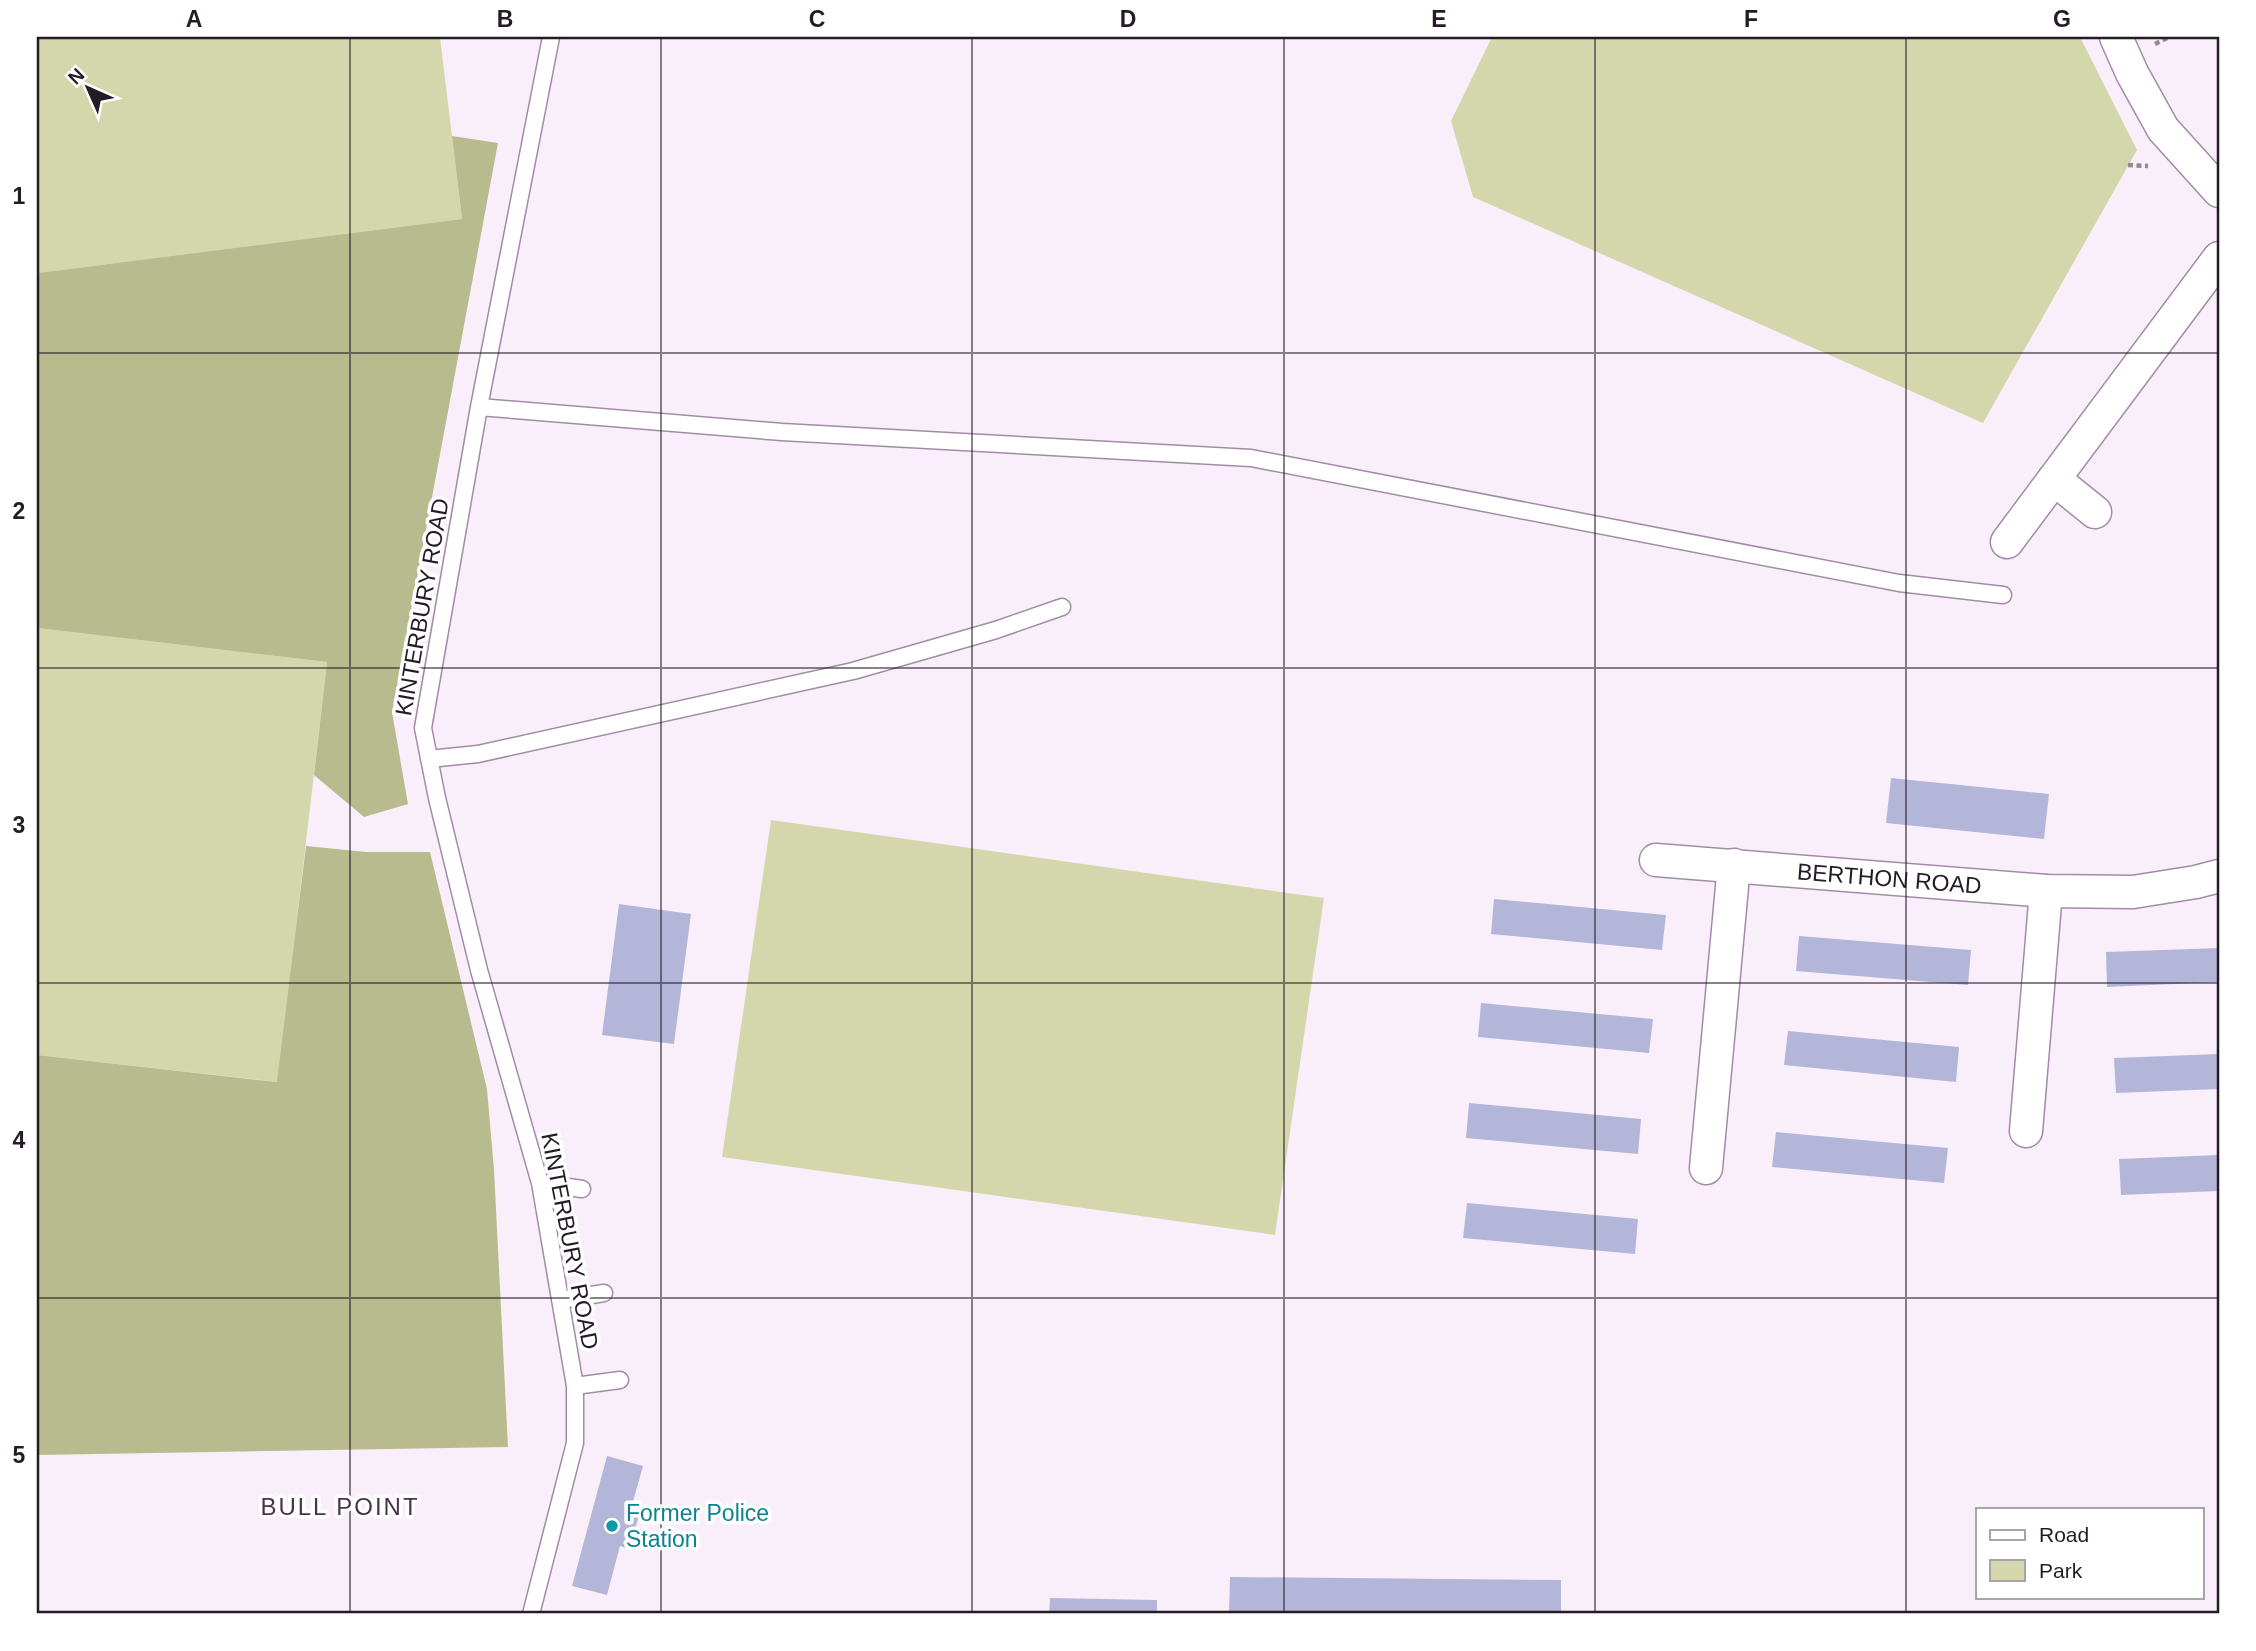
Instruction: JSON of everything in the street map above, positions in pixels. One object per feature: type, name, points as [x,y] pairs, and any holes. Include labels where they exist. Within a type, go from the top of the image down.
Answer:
[{"type":"street","points":[[2116,37],[2132,73],[2164,129],[2219,191]]},
{"type":"street","points":[[2007,542],[2219,258]]},
{"type":"street","points":[[2054,479],[2095,512]]},
{"type":"street","name":"BERTHON ROAD","points":[[1656,860],[2046,891],[2133,892],[2219,876]]},
{"type":"street","points":[[1706,1168],[1734,865]]},
{"type":"street","points":[[2026,1131],[2046,891]]},
{"type":"lane","name":"KINTERBURY ROAD","points":[[531,1614],[575,1443],[575,1386],[540,1183],[479,970],[423,728],[479,407],[551,37]]},
{"type":"lane","points":[[479,407],[782,432],[1251,458],[1899,583],[2003,594]]},
{"type":"lane","points":[[429,759],[478,754],[853,671],[996,630],[1062,607]]},
{"type":"lane","points":[[540,1183],[582,1189]]},
{"type":"lane","points":[[560,1300],[604,1293]]},
{"type":"lane","points":[[575,1386],[620,1380]]},
{"type":"path","points":[[2154,45],[2169,37]]},
{"type":"green space","points":[[37,37],[440,37],[462,219],[37,273]]},
{"type":"green space","points":[[1492,37],[2080,37],[2137,150],[1983,423],[1473,197],[1451,121]]},
{"type":"green space","points":[[452,136],[498,143],[392,712],[408,804],[364,817],[314,775],[327,662],[37,628],[37,273],[462,219]]},
{"type":"green space","points":[[37,628],[327,662],[278,1082],[37,1055]]},
{"type":"green space","points":[[771,820],[1324,898],[1275,1235],[722,1157]]},
{"type":"green space","points":[[306,846],[366,852],[430,852],[487,1089],[494,1170],[508,1447],[37,1455],[37,1055],[277,1082]]},
{"type":"building","points":[[1891,778],[2049,794],[2044,839],[1886,823]]},
{"type":"building","points":[[1494,899],[1666,915],[1662,950],[1491,934]]},
{"type":"building","points":[[619,904],[691,914],[674,1044],[602,1035]]},
{"type":"building","points":[[1799,936],[1971,950],[1968,985],[1796,971]]},
{"type":"building","points":[[2219,948],[2219,982],[2107,987],[2106,952]]},
{"type":"building","points":[[1481,1003],[1653,1019],[1649,1053],[1478,1037]]},
{"type":"building","points":[[1788,1031],[1959,1047],[1956,1082],[1784,1065]]},
{"type":"building","points":[[2219,1054],[2219,1089],[2116,1093],[2114,1058]]},
{"type":"building","points":[[1469,1103],[1641,1119],[1638,1154],[1466,1138]]},
{"type":"building","points":[[1776,1132],[1948,1148],[1944,1183],[1772,1167]]},
{"type":"building","points":[[2219,1155],[2219,1191],[2121,1195],[2119,1159]]},
{"type":"building","points":[[1467,1203],[1638,1219],[1635,1254],[1463,1238]]},
{"type":"building","name":"Former Police Station","points":[[607,1456],[643,1466],[632,1505],[641,1507],[630,1549],[620,1546],[607,1595],[572,1586]]},
{"type":"building","points":[[1230,1577],[1561,1580],[1561,1614],[1229,1614]]},
{"type":"building","points":[[1050,1598],[1157,1600],[1157,1614],[1049,1614]]},
{"type":"place","name":"Former Police Station","points":[[612,1526]]},
{"type":"district","name":"BULL POINT","points":[[340,1507]]}]
